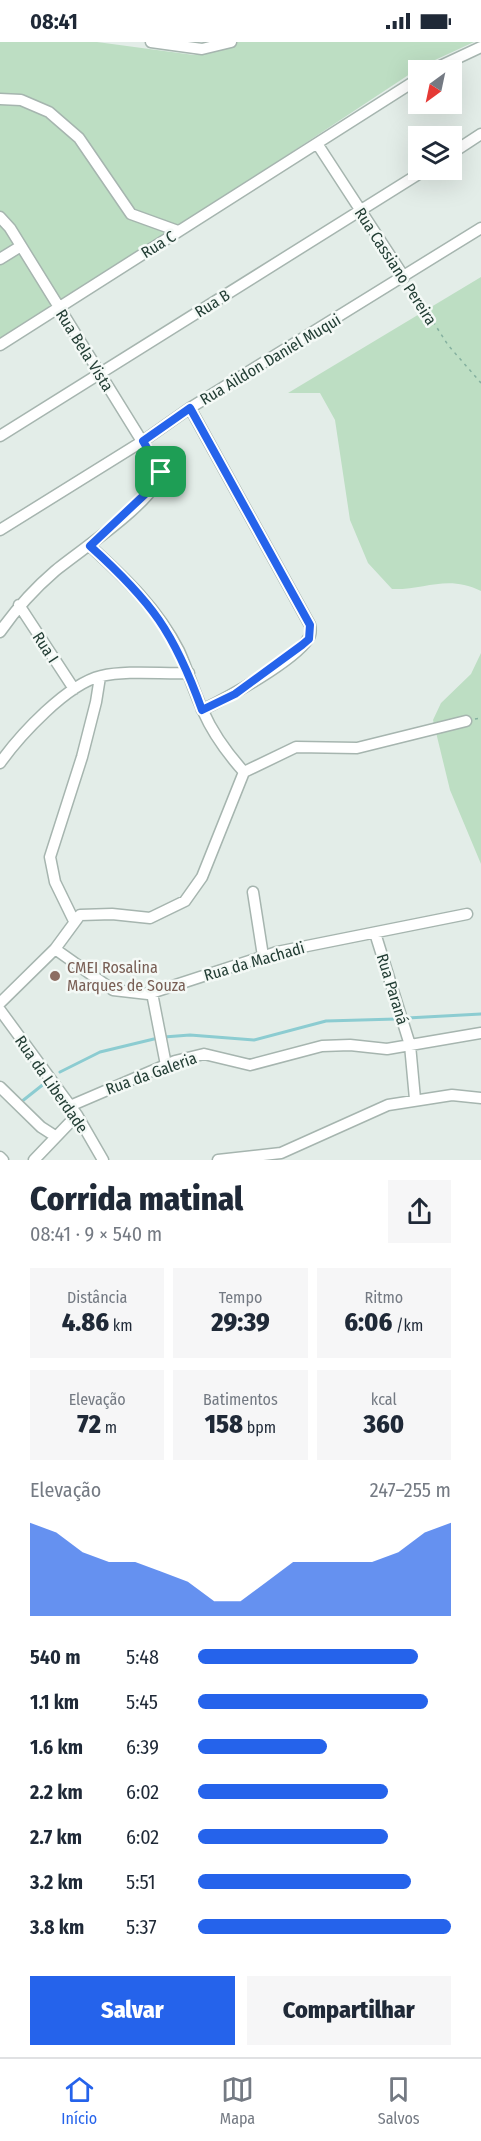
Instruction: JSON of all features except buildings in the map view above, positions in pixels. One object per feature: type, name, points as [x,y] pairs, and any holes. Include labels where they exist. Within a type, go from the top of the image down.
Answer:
[{"type":"street","points":[[151,42],[202,49],[230,42]]},
{"type":"street","points":[[453,60],[481,47]]},
{"type":"street","name":"Rua C","points":[[0,345],[318,145],[408,86]]},
{"type":"street","points":[[0,99],[21,100],[49,112],[79,138],[131,214],[178,231]]},
{"type":"street","points":[[462,146],[481,134]]},
{"type":"street","name":"Rua Cassiano Pereira","points":[[318,145],[404,277]]},
{"type":"street","name":"Rua B","points":[[0,436],[408,180]]},
{"type":"street","name":"Rua Bela Vista","points":[[0,217],[10,228],[161,472],[158,482],[149,494],[90,546]]},
{"type":"street","name":"Rua Aildon Daniel Muqui","points":[[0,530],[143,441],[190,408],[481,228]]},
{"type":"street","points":[[0,259],[21,246]]},
{"type":"street","points":[[190,408],[310,625],[311,631],[302,645],[263,674],[235,694],[202,710]]},
{"type":"street","points":[[0,632],[16,609],[56,571],[90,546],[136,589],[155,611],[189,673],[202,710],[218,740],[244,772]]},
{"type":"street","points":[[0,608],[16,609]]},
{"type":"street","name":"Rua I","points":[[16,609],[74,689]]},
{"type":"street","points":[[0,763],[37,722],[74,689],[100,676],[189,673]]},
{"type":"street","points":[[74,921],[55,882],[50,856],[82,757],[100,676]]},
{"type":"street","points":[[0,1002],[55,949],[80,915],[112,914],[150,918],[185,901],[202,877],[244,772],[296,747],[357,748],[466,721]]},
{"type":"street","points":[[253,892],[263,956]]},
{"type":"street","name":"Rua da Machadi","points":[[55,949],[113,990],[123,993],[152,993],[263,956],[467,914]]},
{"type":"street","name":"Rua Paraná","points":[[375,933],[410,1045],[415,1099]]},
{"type":"street","points":[[152,993],[166,1065]]},
{"type":"street","name":"Rua da Liberdade","points":[[0,1010],[74,1111],[103,1160]]},
{"type":"street","name":"Rua da Galeria","points":[[34,1160],[74,1111],[166,1065],[204,1054],[250,1065],[336,1044],[380,1049],[481,1032]]},
{"type":"street","points":[[0,1087],[41,1127],[55,1136]]},
{"type":"street","points":[[218,1160],[281,1153],[310,1142],[366,1113],[415,1099],[452,1095],[481,1098]]},
{"type":"path","name":"Rua Cassiano Pereira","points":[[404,277],[448,345],[481,383]]},
{"type":"green space","points":[[0,42],[97,42],[194,55],[232,42],[474,42],[435,60],[408,60],[408,75],[92,284],[89,281],[33,321],[0,339]]},
{"type":"green space","points":[[481,277],[481,591],[469,586],[447,583],[392,589],[368,563],[350,520],[335,420],[320,393],[288,393]]},
{"type":"green space","points":[[481,653],[481,864],[450,790],[433,720],[441,703],[471,674]]},
{"type":"waterway","points":[[407,1018],[481,1014]]},
{"type":"waterway","points":[[164,1037],[190,1035],[254,1040],[326,1021],[396,1019]]},
{"type":"waterway","points":[[60,1072],[100,1052],[158,1038]]},
{"type":"waterway","points":[[21,1102],[45,1083]]},
{"type":"place","name":"CMEI Rosalina Marques de Souza","points":[[55,976]]},
{"type":"route","points":[[190,408],[310,625],[309,639],[302,645],[235,694],[202,710],[189,673],[155,611],[136,589],[90,546],[149,494],[158,482],[161,472],[143,441],[190,408]]}]
